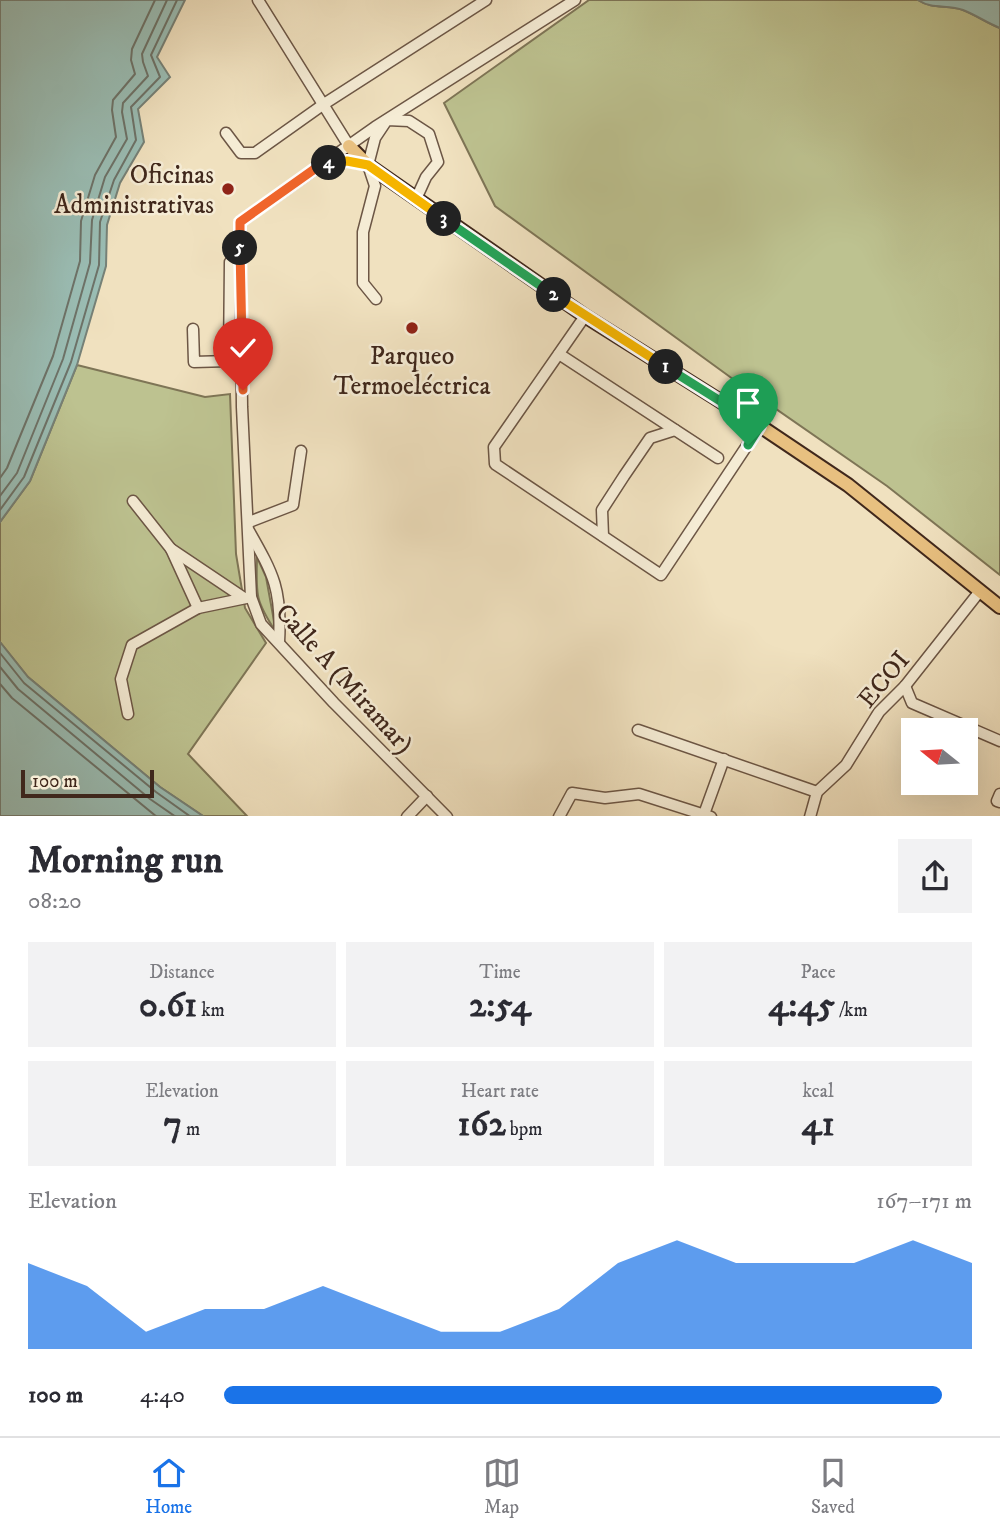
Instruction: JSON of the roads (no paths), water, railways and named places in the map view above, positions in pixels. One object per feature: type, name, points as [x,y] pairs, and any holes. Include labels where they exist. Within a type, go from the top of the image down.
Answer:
[{"type":"main road","points":[[349,146],[368,165],[585,316],[848,485],[1000,607]]},
{"type":"street","points":[[257,0],[349,146]]},
{"type":"street","points":[[226,133],[241,153],[255,153],[324,104],[486,0]]},
{"type":"street","name":"Calle A (Miramar)","points":[[446,816],[334,703],[261,624],[247,598],[249,526],[242,407],[240,222],[387,120],[575,0]]},
{"type":"street","points":[[376,299],[363,283],[363,232],[375,186],[368,165],[375,138],[387,120],[409,121],[429,134],[438,162],[426,177],[416,199]]},
{"type":"street","points":[[323,163],[347,161],[368,165]]},
{"type":"street","points":[[193,329],[194,362],[229,361],[230,262],[240,262]]},
{"type":"street","points":[[585,316],[494,447],[495,464],[661,575],[760,426]]},
{"type":"street","points":[[559,354],[718,458]]},
{"type":"street","points":[[578,520],[602,510],[650,438],[650,414]]},
{"type":"street","points":[[650,438],[675,430]]},
{"type":"street","points":[[279,642],[281,609],[272,573],[249,526],[293,505],[302,451]]},
{"type":"street","points":[[133,501],[171,549],[198,608]]},
{"type":"street","points":[[602,510],[603,536]]},
{"type":"street","points":[[171,549],[247,598]]},
{"type":"street","name":"ECOI","points":[[817,792],[846,765],[879,712],[905,686],[980,591]]},
{"type":"street","points":[[128,714],[121,679],[132,645],[198,608],[247,598]]},
{"type":"street","points":[[905,686],[912,703],[1000,741]]},
{"type":"street","points":[[638,730],[817,792],[810,816]]},
{"type":"street","points":[[560,816],[572,793],[605,798],[639,794],[706,816],[724,759]]},
{"type":"street","points":[[1000,793],[997,800],[1000,802]]},
{"type":"street","points":[[408,816],[427,796]]},
{"type":"water","points":[[0,0],[185,0],[157,57],[170,77],[138,109],[144,142],[120,183],[107,225],[106,266],[77,365],[30,481],[0,522]]},
{"type":"water","points":[[918,0],[1000,0],[1000,28],[963,10],[929,5]]},
{"type":"water","points":[[0,642],[28,677],[160,787],[203,816],[0,816]]},
{"type":"place","name":"Oficinas Administrativas","points":[[228,189]]},
{"type":"place","name":"Parqueo Termoeléctrica","points":[[412,328]]}]
